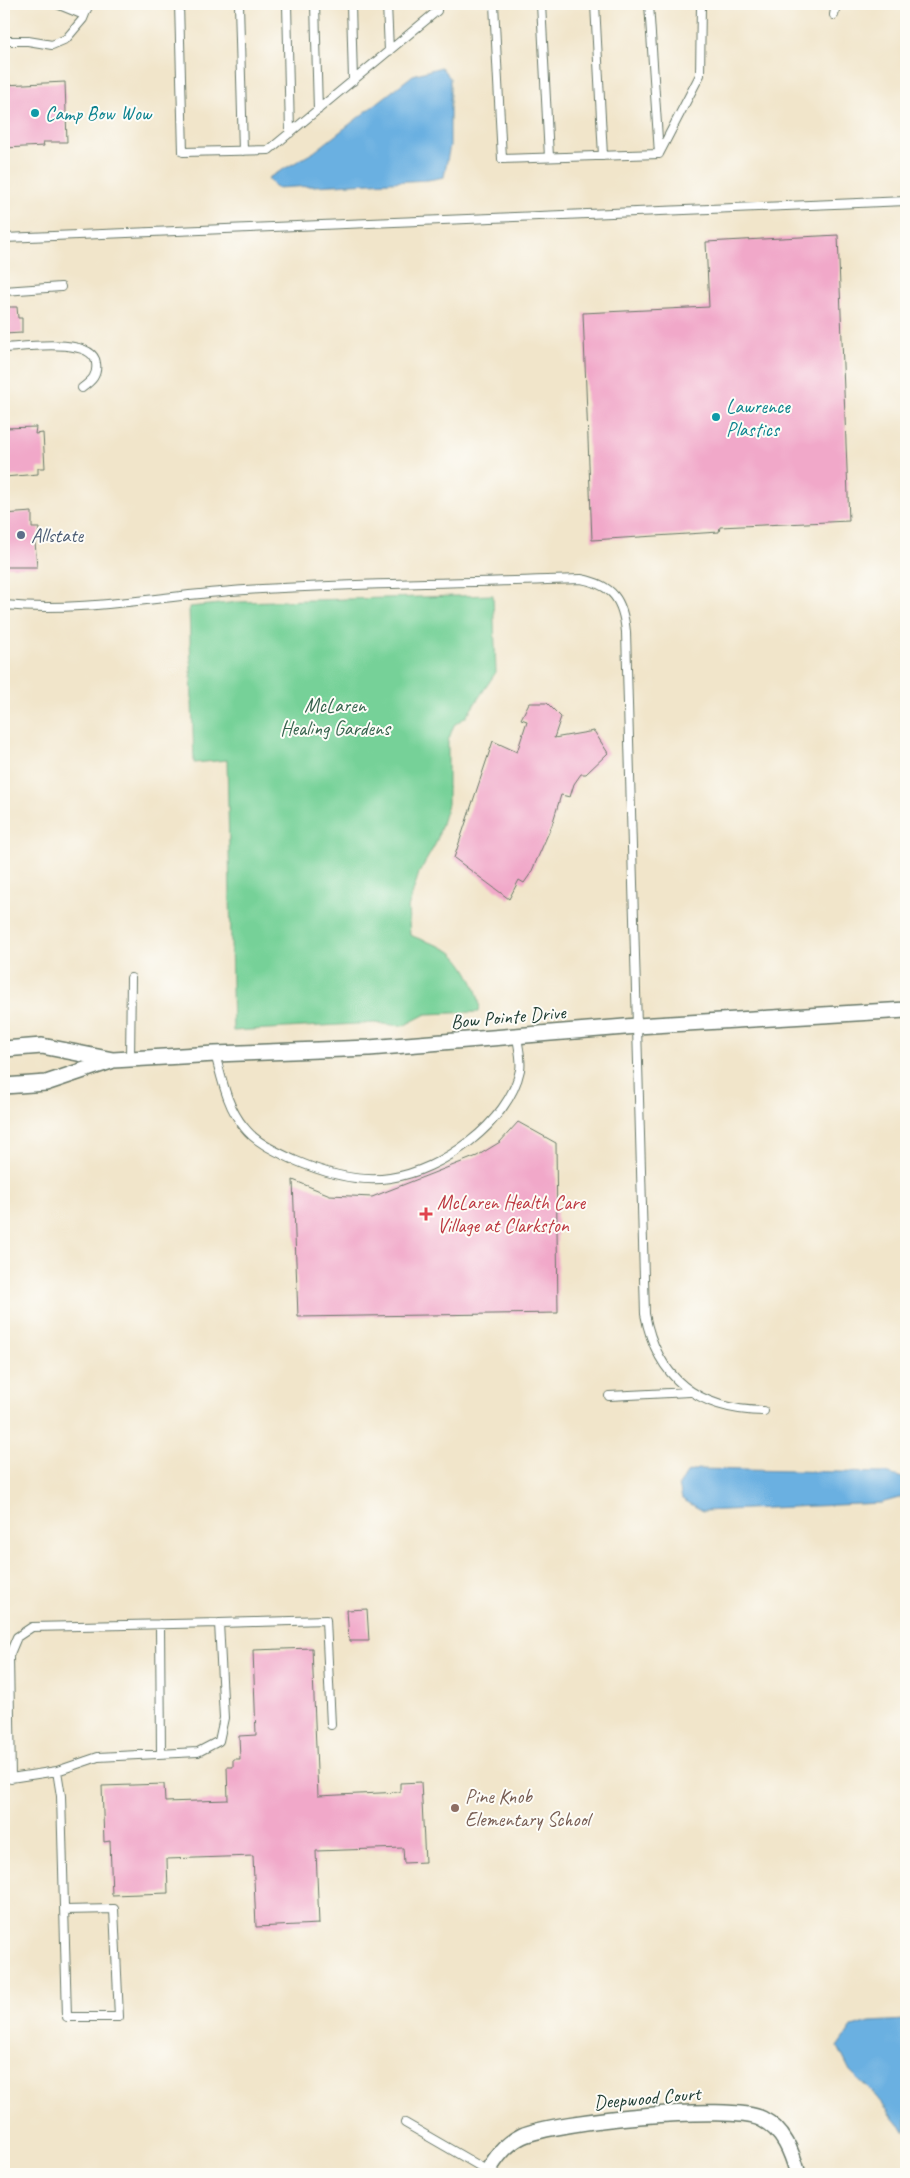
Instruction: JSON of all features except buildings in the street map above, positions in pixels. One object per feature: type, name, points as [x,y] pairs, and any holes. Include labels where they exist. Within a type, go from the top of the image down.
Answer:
[{"type":"street","name":"Bow Pointe Drive","points":[[4,1049],[42,1046],[112,1060],[369,1048],[637,1026],[906,1010]]},
{"type":"street","name":"Bow Pointe Drive","points":[[4,1086],[46,1083],[112,1060]]},
{"type":"street","name":"Deepwood Court","points":[[487,2173],[498,2156],[523,2136],[554,2128],[675,2113],[708,2112],[740,2114],[762,2119],[781,2136],[792,2150],[798,2174]]},
{"type":"lane","points":[[57,4],[84,15]]},
{"type":"lane","points":[[4,42],[28,41],[52,45],[66,39],[84,15],[88,4]]},
{"type":"lane","points":[[179,4],[183,152],[270,150],[437,11],[438,4]]},
{"type":"lane","points":[[238,4],[243,150]]},
{"type":"lane","points":[[287,4],[290,133]]},
{"type":"lane","points":[[315,4],[318,110]]},
{"type":"lane","points":[[351,4],[353,81]]},
{"type":"lane","points":[[387,4],[389,51]]},
{"type":"lane","points":[[494,4],[502,159],[659,154]]},
{"type":"lane","points":[[541,4],[548,157]]},
{"type":"lane","points":[[595,4],[603,156]]},
{"type":"lane","points":[[649,4],[659,154]]},
{"type":"lane","points":[[659,154],[700,75],[701,4]]},
{"type":"lane","points":[[834,15],[836,4]]},
{"type":"lane","points":[[4,238],[906,201]]},
{"type":"lane","points":[[4,290],[61,288]]},
{"type":"lane","points":[[4,348],[75,346],[87,349],[93,354],[96,362],[96,372],[92,380],[82,388]]},
{"type":"lane","points":[[4,605],[31,608],[68,607],[154,601],[244,590],[581,579],[596,582],[610,590],[620,602],[625,616],[626,632],[645,1314],[649,1338],[664,1365],[690,1392],[726,1408],[764,1411]]},
{"type":"lane","points":[[130,1059],[131,978]]},
{"type":"lane","points":[[215,1054],[233,1112],[244,1128],[257,1139],[279,1153],[331,1174],[359,1178],[388,1179],[407,1175],[451,1156],[492,1120],[508,1100],[521,1069],[517,1036]]},
{"type":"lane","points":[[609,1396],[690,1392]]},
{"type":"lane","points":[[218,1623],[224,1718],[218,1741],[198,1752],[98,1757],[57,1771],[7,1779],[8,1656],[17,1637],[32,1627],[326,1620],[331,1725]]},
{"type":"lane","points":[[160,1624],[161,1754]]},
{"type":"lane","points":[[57,1771],[61,1796],[64,1910],[67,2017],[119,2017],[114,1909],[64,1910]]},
{"type":"lane","points":[[405,2123],[487,2173]]},
{"type":"green space","name":"McLaren Healing Gardens","points":[[493,595],[496,672],[466,717],[454,725],[448,741],[448,804],[436,843],[419,873],[408,908],[410,935],[450,951],[461,962],[475,988],[479,1012],[426,1014],[403,1026],[374,1023],[233,1031],[227,760],[194,763],[189,607],[239,602]]},
{"type":"water","points":[[441,67],[450,78],[450,145],[444,177],[428,180],[276,188],[268,178],[314,152],[413,75]]},
{"type":"water","points":[[698,1469],[886,1473],[906,1479],[906,1496],[881,1503],[703,1511],[682,1499],[679,1485],[687,1473]]},
{"type":"water","points":[[906,2020],[906,2133],[873,2093],[850,2071],[838,2047],[852,2027],[870,2022]]},
{"type":"place","name":"Camp Bow Wow","points":[[35,113]]},
{"type":"place","name":"Lawrence Plastics","points":[[716,417]]},
{"type":"place","name":"Allstate","points":[[21,535]]},
{"type":"place","name":"McLaren Health Care Village at Clarkston","points":[[426,1214]]},
{"type":"place","name":"Pine Knob Elementary School","points":[[455,1808]]}]
